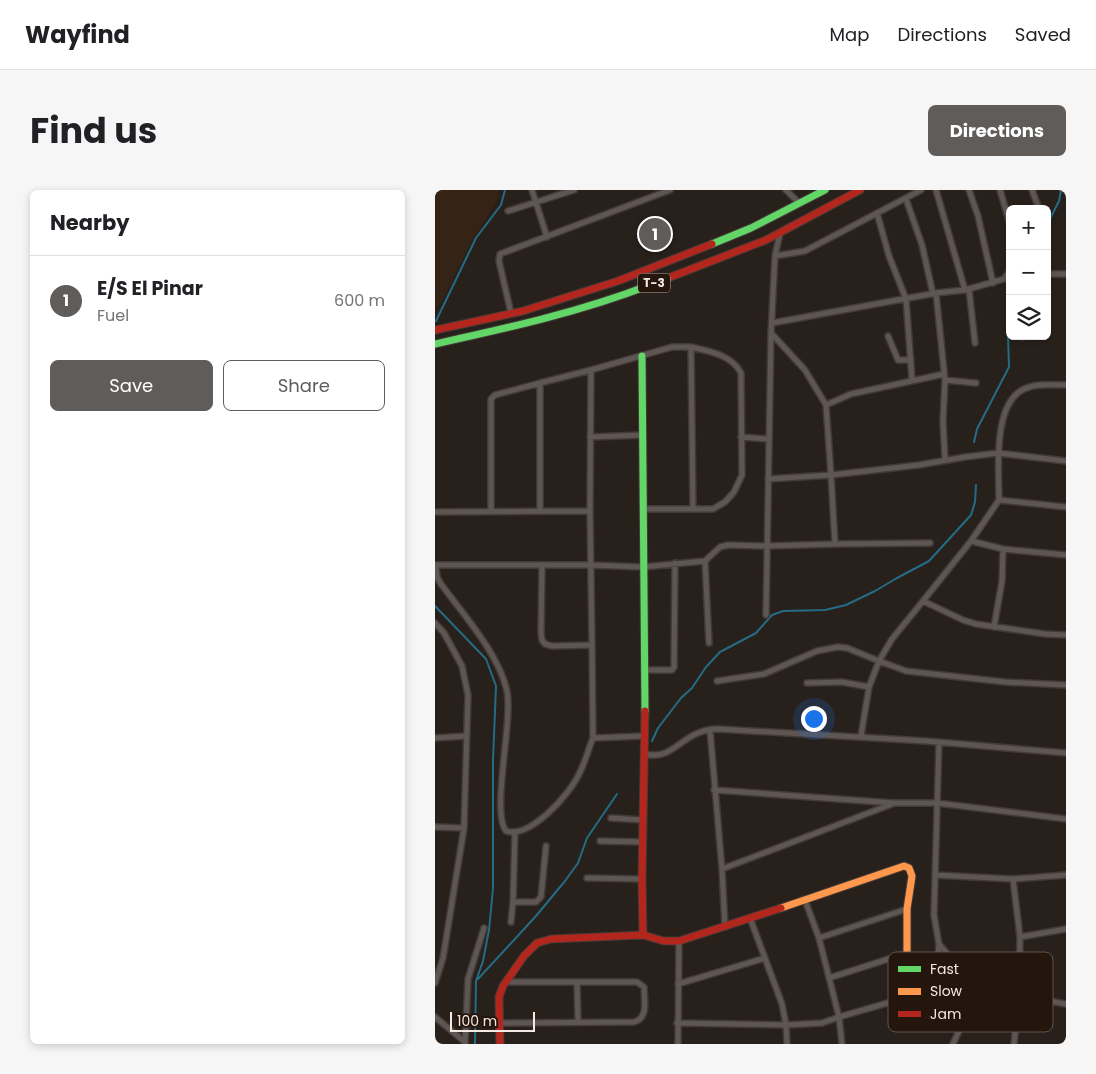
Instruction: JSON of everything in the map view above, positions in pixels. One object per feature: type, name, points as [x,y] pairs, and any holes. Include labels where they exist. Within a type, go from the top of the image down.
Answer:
[{"type":"street","points":[[532,190],[547,237]]},
{"type":"street","points":[[508,211],[574,190]]},
{"type":"street","points":[[511,313],[499,261],[500,254],[670,190]]},
{"type":"street","points":[[786,190],[799,203]]},
{"type":"street","name":"T-3","points":[[435,330],[511,313],[618,281],[751,228],[825,190]]},
{"type":"street","name":"T-3","points":[[435,344],[527,324],[624,295],[780,233],[860,190]]},
{"type":"street","points":[[775,256],[805,251],[921,190]]},
{"type":"street","points":[[936,190],[967,290],[975,344]]},
{"type":"street","points":[[969,190],[978,216],[993,283]]},
{"type":"street","points":[[1000,190],[1006,210]]},
{"type":"street","points":[[1032,190],[1038,205]]},
{"type":"street","points":[[906,199],[922,245],[934,294],[944,377],[943,421],[945,460]]},
{"type":"street","points":[[877,213],[889,256],[906,299],[912,380]]},
{"type":"street","points":[[766,615],[771,333],[775,256],[780,233]]},
{"type":"street","points":[[1051,274],[1066,274]]},
{"type":"street","points":[[772,323],[934,294],[967,290],[1004,280],[1006,277]]},
{"type":"street","points":[[771,333],[805,370],[826,405],[835,544]]},
{"type":"street","points":[[888,336],[898,360],[911,360]]},
{"type":"street","points":[[491,512],[491,399],[501,394],[642,356],[672,346],[691,346],[716,352],[738,368],[741,373],[742,475],[734,492],[725,502],[713,508],[643,509]]},
{"type":"street","points":[[691,346],[693,509]]},
{"type":"street","points":[[642,356],[645,754],[642,878],[643,935]]},
{"type":"street","points":[[591,370],[592,565],[591,645],[593,738],[579,774],[566,796],[539,820],[526,828],[509,832],[504,828],[501,812],[502,780],[508,728],[508,704],[505,685],[491,654],[441,584],[437,577],[436,565],[592,565],[643,567],[705,562],[720,547],[728,545],[930,543]]},
{"type":"street","points":[[826,405],[851,394],[912,380],[944,377],[976,383]]},
{"type":"street","points":[[540,383],[540,511]]},
{"type":"street","points":[[861,736],[869,687],[879,660],[892,640],[971,541],[999,500],[998,453],[1004,413],[1022,390],[1033,386],[1066,385]]},
{"type":"street","points":[[591,437],[643,435]]},
{"type":"street","points":[[741,437],[769,438]]},
{"type":"street","points":[[767,479],[831,475],[919,465],[998,453],[1066,461]]},
{"type":"street","points":[[999,500],[1066,507]]},
{"type":"street","points":[[435,512],[591,511]]},
{"type":"street","points":[[971,541],[1003,549],[1066,555]]},
{"type":"street","points":[[994,627],[1001,587],[1003,549]]},
{"type":"street","points":[[705,562],[709,643]]},
{"type":"street","points":[[644,670],[672,670],[674,668],[675,563]]},
{"type":"street","points":[[542,565],[542,640],[545,644],[552,646],[591,645]]},
{"type":"street","points":[[923,601],[963,620],[994,627],[1066,635]]},
{"type":"street","points":[[435,623],[444,633],[462,666],[468,695],[464,828],[443,958],[435,983]]},
{"type":"street","points":[[717,681],[764,674],[817,651],[838,647],[847,648],[906,671],[1005,682],[1066,685]]},
{"type":"street","points":[[807,683],[842,682],[869,687]]},
{"type":"street","points":[[645,754],[654,756],[664,755],[698,733],[718,728],[861,736],[1066,753]]},
{"type":"street","points":[[710,730],[725,927]]},
{"type":"street","points":[[435,738],[467,736]]},
{"type":"street","points":[[593,738],[644,736]]},
{"type":"street","points":[[938,952],[939,944],[934,915],[939,742]]},
{"type":"street","points":[[714,790],[894,802],[937,803],[1066,819]]},
{"type":"street","points":[[722,869],[894,802]]},
{"type":"street","points":[[611,818],[643,820]]},
{"type":"street","points":[[435,827],[464,828]]},
{"type":"street","points":[[511,922],[515,832]]},
{"type":"street","points":[[601,841],[643,842]]},
{"type":"street","points":[[513,902],[536,902],[541,897],[546,846]]},
{"type":"street","points":[[500,1044],[499,998],[503,986],[524,956],[537,943],[551,939],[643,935],[657,940],[679,941],[904,866],[909,868],[912,876],[907,909],[907,952]]},
{"type":"street","points":[[935,875],[1013,880],[1066,875]]},
{"type":"street","points":[[587,878],[642,878]]},
{"type":"street","points":[[1013,880],[1020,937],[1020,952]]},
{"type":"street","points":[[805,900],[819,938],[839,1017],[841,1044]]},
{"type":"street","points":[[819,938],[907,909]]},
{"type":"street","points":[[750,918],[782,1004],[787,1044]]},
{"type":"street","points":[[465,1043],[468,979],[485,928]]},
{"type":"street","points":[[1020,937],[1066,929]]},
{"type":"street","points":[[677,1044],[679,941]]},
{"type":"street","points":[[939,944],[946,952]]},
{"type":"street","points":[[677,984],[765,958]]},
{"type":"street","points":[[829,978],[888,959]]},
{"type":"street","points":[[499,1023],[634,1022],[639,1021],[644,1015],[644,987],[637,982],[507,982]]},
{"type":"street","points":[[577,982],[578,1022]]},
{"type":"street","points":[[1053,1001],[1066,1004]]},
{"type":"street","points":[[677,1023],[786,1025],[821,1023],[888,1002]]},
{"type":"street","points":[[435,1017],[465,1043]]},
{"type":"street","points":[[953,1044],[958,1032]]},
{"type":"shaded area","points":[[435,190],[499,190],[497,201],[474,237],[440,305],[435,306]]},
{"type":"waterway","points":[[436,321],[476,238],[501,205],[505,190]]},
{"type":"waterway","points":[[1051,217],[1059,201],[1061,190]]},
{"type":"waterway","points":[[974,442],[977,429],[1009,367],[1008,340]]},
{"type":"waterway","points":[[652,741],[658,728],[720,652],[756,633],[772,615],[783,611],[825,610],[846,605],[929,561],[971,515],[975,502],[976,485]]},
{"type":"waterway","points":[[435,606],[486,659],[496,686],[493,760],[493,888],[489,930],[483,961],[476,981],[475,1044]]},
{"type":"waterway","points":[[478,979],[536,916],[565,881],[578,863],[587,838],[617,794]]},
{"type":"traffic: fast","points":[[712,244],[751,228],[825,190]]},
{"type":"traffic: fast","points":[[435,344],[570,311],[650,285]]},
{"type":"traffic: fast","points":[[642,356],[645,711]]},
{"type":"traffic: slow","points":[[781,908],[904,866],[909,868],[912,876],[907,909],[907,952]]},
{"type":"traffic: jam","points":[[650,285],[766,240],[860,190]]},
{"type":"traffic: jam","points":[[435,330],[523,311],[618,281],[712,244]]},
{"type":"traffic: jam","points":[[643,935],[645,711]]},
{"type":"traffic: jam","points":[[500,1044],[499,997],[503,986],[524,956],[537,943],[551,939],[643,935],[664,941],[679,941],[781,908]]},
{"type":"place","name":"E/S El Pinar","points":[[655,234]]}]
